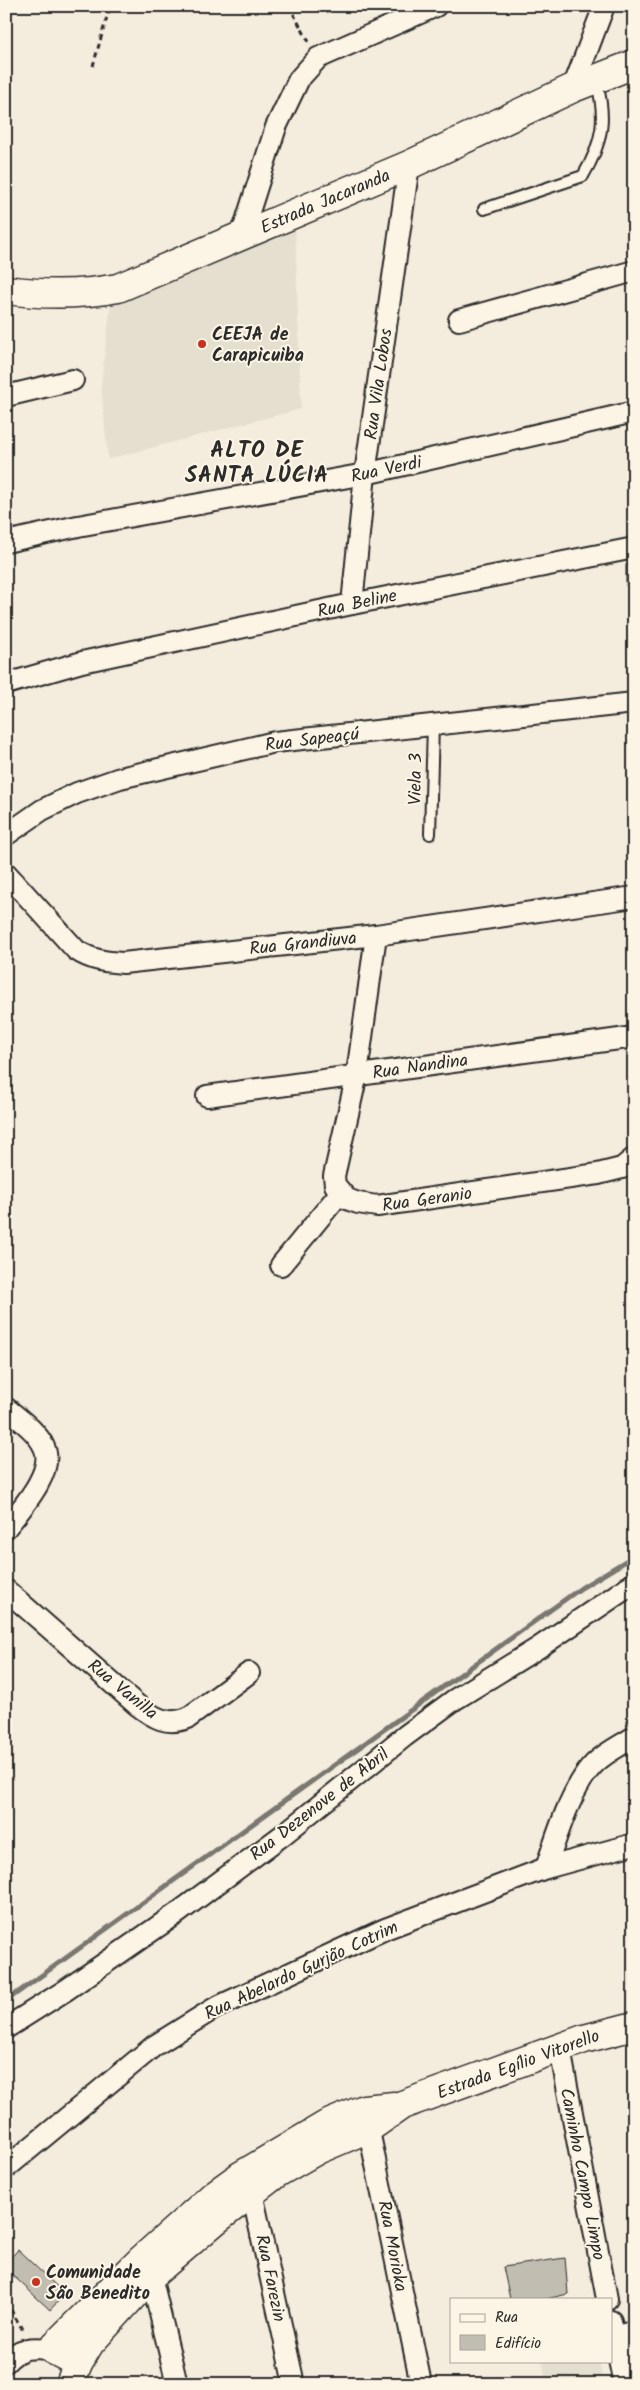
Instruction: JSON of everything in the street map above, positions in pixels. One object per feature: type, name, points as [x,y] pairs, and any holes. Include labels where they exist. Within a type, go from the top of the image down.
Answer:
[{"type":"street","points":[[241,237],[276,126],[299,79],[318,58],[436,6]]},
{"type":"street","points":[[584,84],[604,6]]},
{"type":"street","name":"Estrada Jacaranda","points":[[6,290],[61,294],[91,293],[118,288],[409,165],[584,84],[634,64]]},
{"type":"street","name":"Rua Vila Lobos","points":[[352,604],[365,474],[409,165]]},
{"type":"street","points":[[459,320],[634,271]]},
{"type":"street","points":[[6,396],[73,380]]},
{"type":"street","name":"Rua Verdi","points":[[6,542],[78,526],[365,474],[634,412]]},
{"type":"street","name":"Rua Beline","points":[[6,684],[82,662],[352,604],[634,548]]},
{"type":"street","name":"Rua Sapeaçú","points":[[6,835],[42,810],[77,793],[137,774],[275,742],[634,702]]},
{"type":"street","name":"Rua Grandiuva","points":[[6,873],[76,950],[86,957],[123,963],[376,935],[634,897]]},
{"type":"street","points":[[280,1264],[340,1193],[335,1184],[335,1163],[357,1074],[376,935]]},
{"type":"street","name":"Rua Nandina","points":[[207,1096],[634,1037]]},
{"type":"street","name":"Rua Geranio","points":[[340,1193],[358,1204],[377,1206],[598,1174],[622,1168],[634,1158]]},
{"type":"street","points":[[6,1408],[28,1427],[45,1447],[46,1461],[36,1489],[6,1528]]},
{"type":"street","name":"Rua Dezenove de Abril","points":[[6,2028],[66,1990],[179,1912],[284,1834],[405,1736],[454,1700],[538,1648],[634,1583]]},
{"type":"street","name":"Rua Vanilla","points":[[6,1590],[137,1705],[152,1716],[164,1721],[177,1722],[188,1718],[248,1673]]},
{"type":"street","points":[[546,1868],[559,1828],[574,1794],[594,1763],[634,1737]]},
{"type":"street","name":"Rua Abelardo Gurjão Cotrim","points":[[6,2168],[154,2046],[215,2008],[386,1929],[546,1868],[634,1844]]},
{"type":"street","name":"Estrada Egílio Vitorello","points":[[72,2378],[146,2267],[215,2194],[246,2184],[326,2125],[367,2118],[584,2039],[634,2026]]},
{"type":"street","name":"Caminho Campo Limpo","points":[[560,2049],[607,2298]]},
{"type":"street","name":"Rua Morioka","points":[[367,2118],[421,2384]]},
{"type":"street","name":"Rua Farezin","points":[[246,2184],[294,2384]]},
{"type":"street","points":[[146,2267],[176,2384]]},
{"type":"street","name":"Estrada Egílio Vitorello","points":[[42,2348],[146,2267]]},
{"type":"street","points":[[624,2384],[613,2329],[634,2332]]},
{"type":"street","points":[[6,2362],[20,2349],[42,2348],[72,2378]]},
{"type":"lane","points":[[484,209],[583,176],[597,153],[602,123],[602,101],[584,84]]},
{"type":"lane","name":"Viela 3","points":[[430,834],[433,725]]},
{"type":"path","points":[[93,66],[110,6]]},
{"type":"path","points":[[289,6],[318,58]]},
{"type":"path","points":[[6,2302],[42,2348]]},
{"type":"shaded area","name":"CEEJA de Carapicuiba","points":[[295,222],[301,409],[108,459],[101,384],[111,303]]},
{"type":"shaded area","points":[[542,2362],[599,2362],[602,2376],[575,2384],[547,2384]]},
{"type":"building","points":[[626,565],[634,565],[634,585],[626,586]]},
{"type":"building","name":"Comunidade São Benedito","points":[[18,2250],[65,2294],[50,2310],[6,2269],[6,2262]]},
{"type":"building","points":[[565,2258],[568,2294],[550,2298],[510,2298],[503,2267]]},
{"type":"waterway","points":[[6,2001],[581,1588],[634,1556]]},
{"type":"place","name":"CEEJA de Carapicuiba","points":[[202,344]]},
{"type":"place","name":"Comunidade São Benedito","points":[[36,2282]]},
{"type":"district","name":"ALTO DE SANTA LÚCIA","points":[[257,462]]}]
